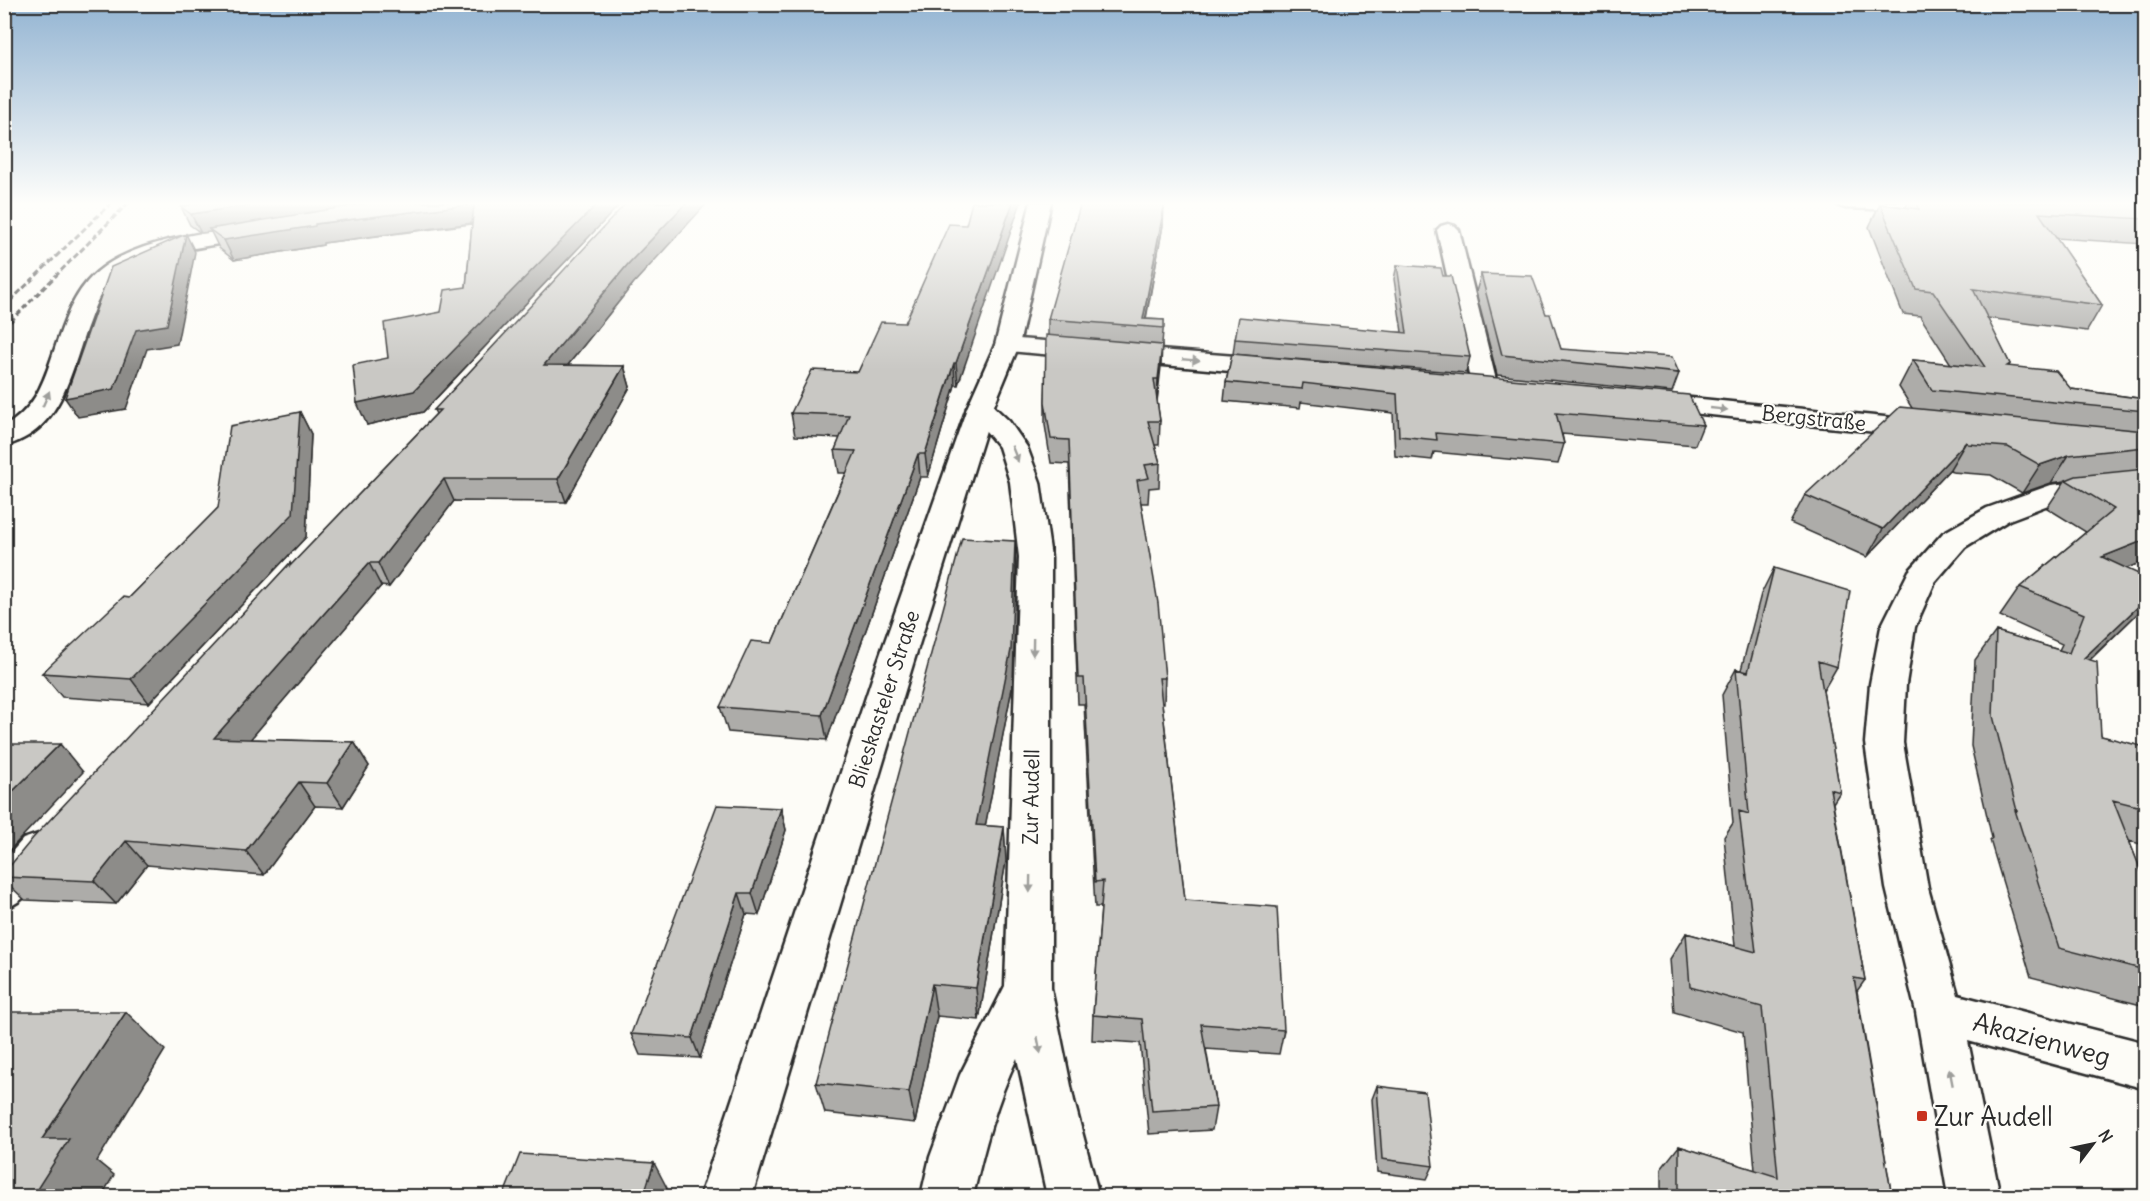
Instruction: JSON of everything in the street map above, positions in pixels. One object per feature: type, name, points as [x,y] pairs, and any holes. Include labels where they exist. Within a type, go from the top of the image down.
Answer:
[{"type":"street","points":[[4,438],[21,429],[44,407],[87,299],[100,281],[121,267],[144,258]]},
{"type":"street","name":"Blieskasteler Straße","points":[[726,1197],[894,664],[980,408],[1007,345],[1028,258]]},
{"type":"street","points":[[1454,258],[1483,384]]},
{"type":"street","points":[[1007,345],[1293,368]]},
{"type":"street","name":"Bergstraße","points":[[1623,399],[1950,431]]},
{"type":"street","name":"Zur Audell","points":[[980,408],[999,427],[1016,456],[1025,482],[1035,557],[1028,988],[1049,1101],[1073,1197]]},
{"type":"street","points":[[1974,1197],[1939,1012],[1907,888],[1884,743],[1888,684],[1898,627],[1920,578],[1954,540],[1998,514],[2051,494],[2145,483]]},
{"type":"street","points":[[4,891],[56,830]]},
{"type":"street","points":[[947,1197],[956,1157],[984,1075],[1028,988]]},
{"type":"street","name":"Akazienweg","points":[[1939,1012],[2145,1066]]},
{"type":"building","points":[[131,258],[181,258],[167,325],[136,330],[114,389],[65,398],[111,267]]},
{"type":"building","points":[[469,258],[544,258],[414,391],[357,403],[353,365],[388,358],[384,323],[441,312],[445,290],[466,287]]},
{"type":"building","points":[[575,258],[634,258],[544,365],[624,366],[558,479],[444,479],[378,563],[369,563],[214,738],[354,742],[327,783],[299,782],[246,851],[126,841],[94,881],[4,877],[4,873],[33,838],[290,563],[290,566],[440,410],[434,410]]},
{"type":"building","points":[[934,258],[993,258],[956,363],[954,363],[925,454],[918,454],[822,715],[720,707],[751,641],[772,643],[856,451],[835,450],[849,415],[791,413],[812,370],[858,372],[881,322],[905,323]]},
{"type":"building","points":[[1065,258],[1154,258],[1143,319],[1164,320],[1164,328],[1048,319]]},
{"type":"building","points":[[1903,258],[2070,258],[2102,305],[1973,289],[2010,364],[2007,366],[2056,371],[2071,389],[2145,399],[2145,411],[1932,390],[1913,360],[1985,367],[1933,291],[1916,289]]},
{"type":"building","points":[[1397,265],[1441,268],[1443,276],[1451,276],[1470,357],[1235,339],[1239,317],[1407,333]]},
{"type":"building","points":[[1481,274],[1532,276],[1546,314],[1550,314],[1561,349],[1672,357],[1679,373],[1502,355]]},
{"type":"building","points":[[1046,335],[1162,345],[1158,379],[1154,379],[1160,421],[1148,421],[1160,463],[1145,465],[1149,478],[1137,480],[1158,603],[1165,678],[1159,678],[1185,900],[1277,907],[1284,1030],[1201,1024],[1216,1107],[1152,1111],[1142,1019],[1093,1015],[1103,881],[1095,882],[1084,678],[1078,678],[1069,440],[1051,439],[1045,402]]},
{"type":"building","points":[[1232,354],[1689,395],[1703,425],[1556,413],[1564,444],[1436,433],[1437,440],[1399,436],[1397,394],[1303,383],[1302,389],[1226,382]]},
{"type":"building","points":[[1900,407],[2145,431],[2145,447],[2069,455],[2040,465],[2008,447],[1966,442],[1883,529],[1805,495]]},
{"type":"building","points":[[300,412],[293,514],[131,679],[42,673],[123,597],[129,598],[218,508],[230,426]]},
{"type":"building","points":[[2145,469],[2145,540],[2102,557],[2145,577],[2145,600],[2084,658],[2097,662],[2101,736],[2145,747],[2145,808],[2113,800],[2145,881],[2145,970],[2059,948],[2015,810],[2017,811],[1993,716],[1996,631],[2069,653],[2084,614],[2020,587],[2114,509],[2066,480],[2076,476]]},
{"type":"building","points":[[962,538],[1015,541],[1011,650],[976,825],[1004,827],[976,988],[932,984],[909,1092],[816,1083]]},
{"type":"building","points":[[1774,568],[1850,591],[1837,667],[1818,661],[1840,792],[1830,789],[1865,980],[1854,978],[1892,1197],[1702,1197],[1679,1189],[1679,1146],[1778,1177],[1762,1007],[1690,987],[1686,933],[1756,952],[1739,811],[1749,814],[1736,669],[1748,672]]},
{"type":"building","points":[[4,744],[60,744],[4,800]]},
{"type":"building","points":[[717,805],[781,808],[752,893],[739,893],[692,1038],[631,1034]]},
{"type":"building","points":[[4,1012],[126,1012],[42,1139],[69,1139],[32,1197],[4,1197]]},
{"type":"building","points":[[1377,1086],[1425,1092],[1433,1166],[1382,1159]]},
{"type":"building","points":[[520,1154],[654,1163],[643,1197],[503,1197]]},
{"type":"railway","points":[[4,307],[54,258]]},
{"type":"railway","points":[[4,328],[73,258]]},
{"type":"place","name":"Zur Audell","points":[[1922,1116]]}]
